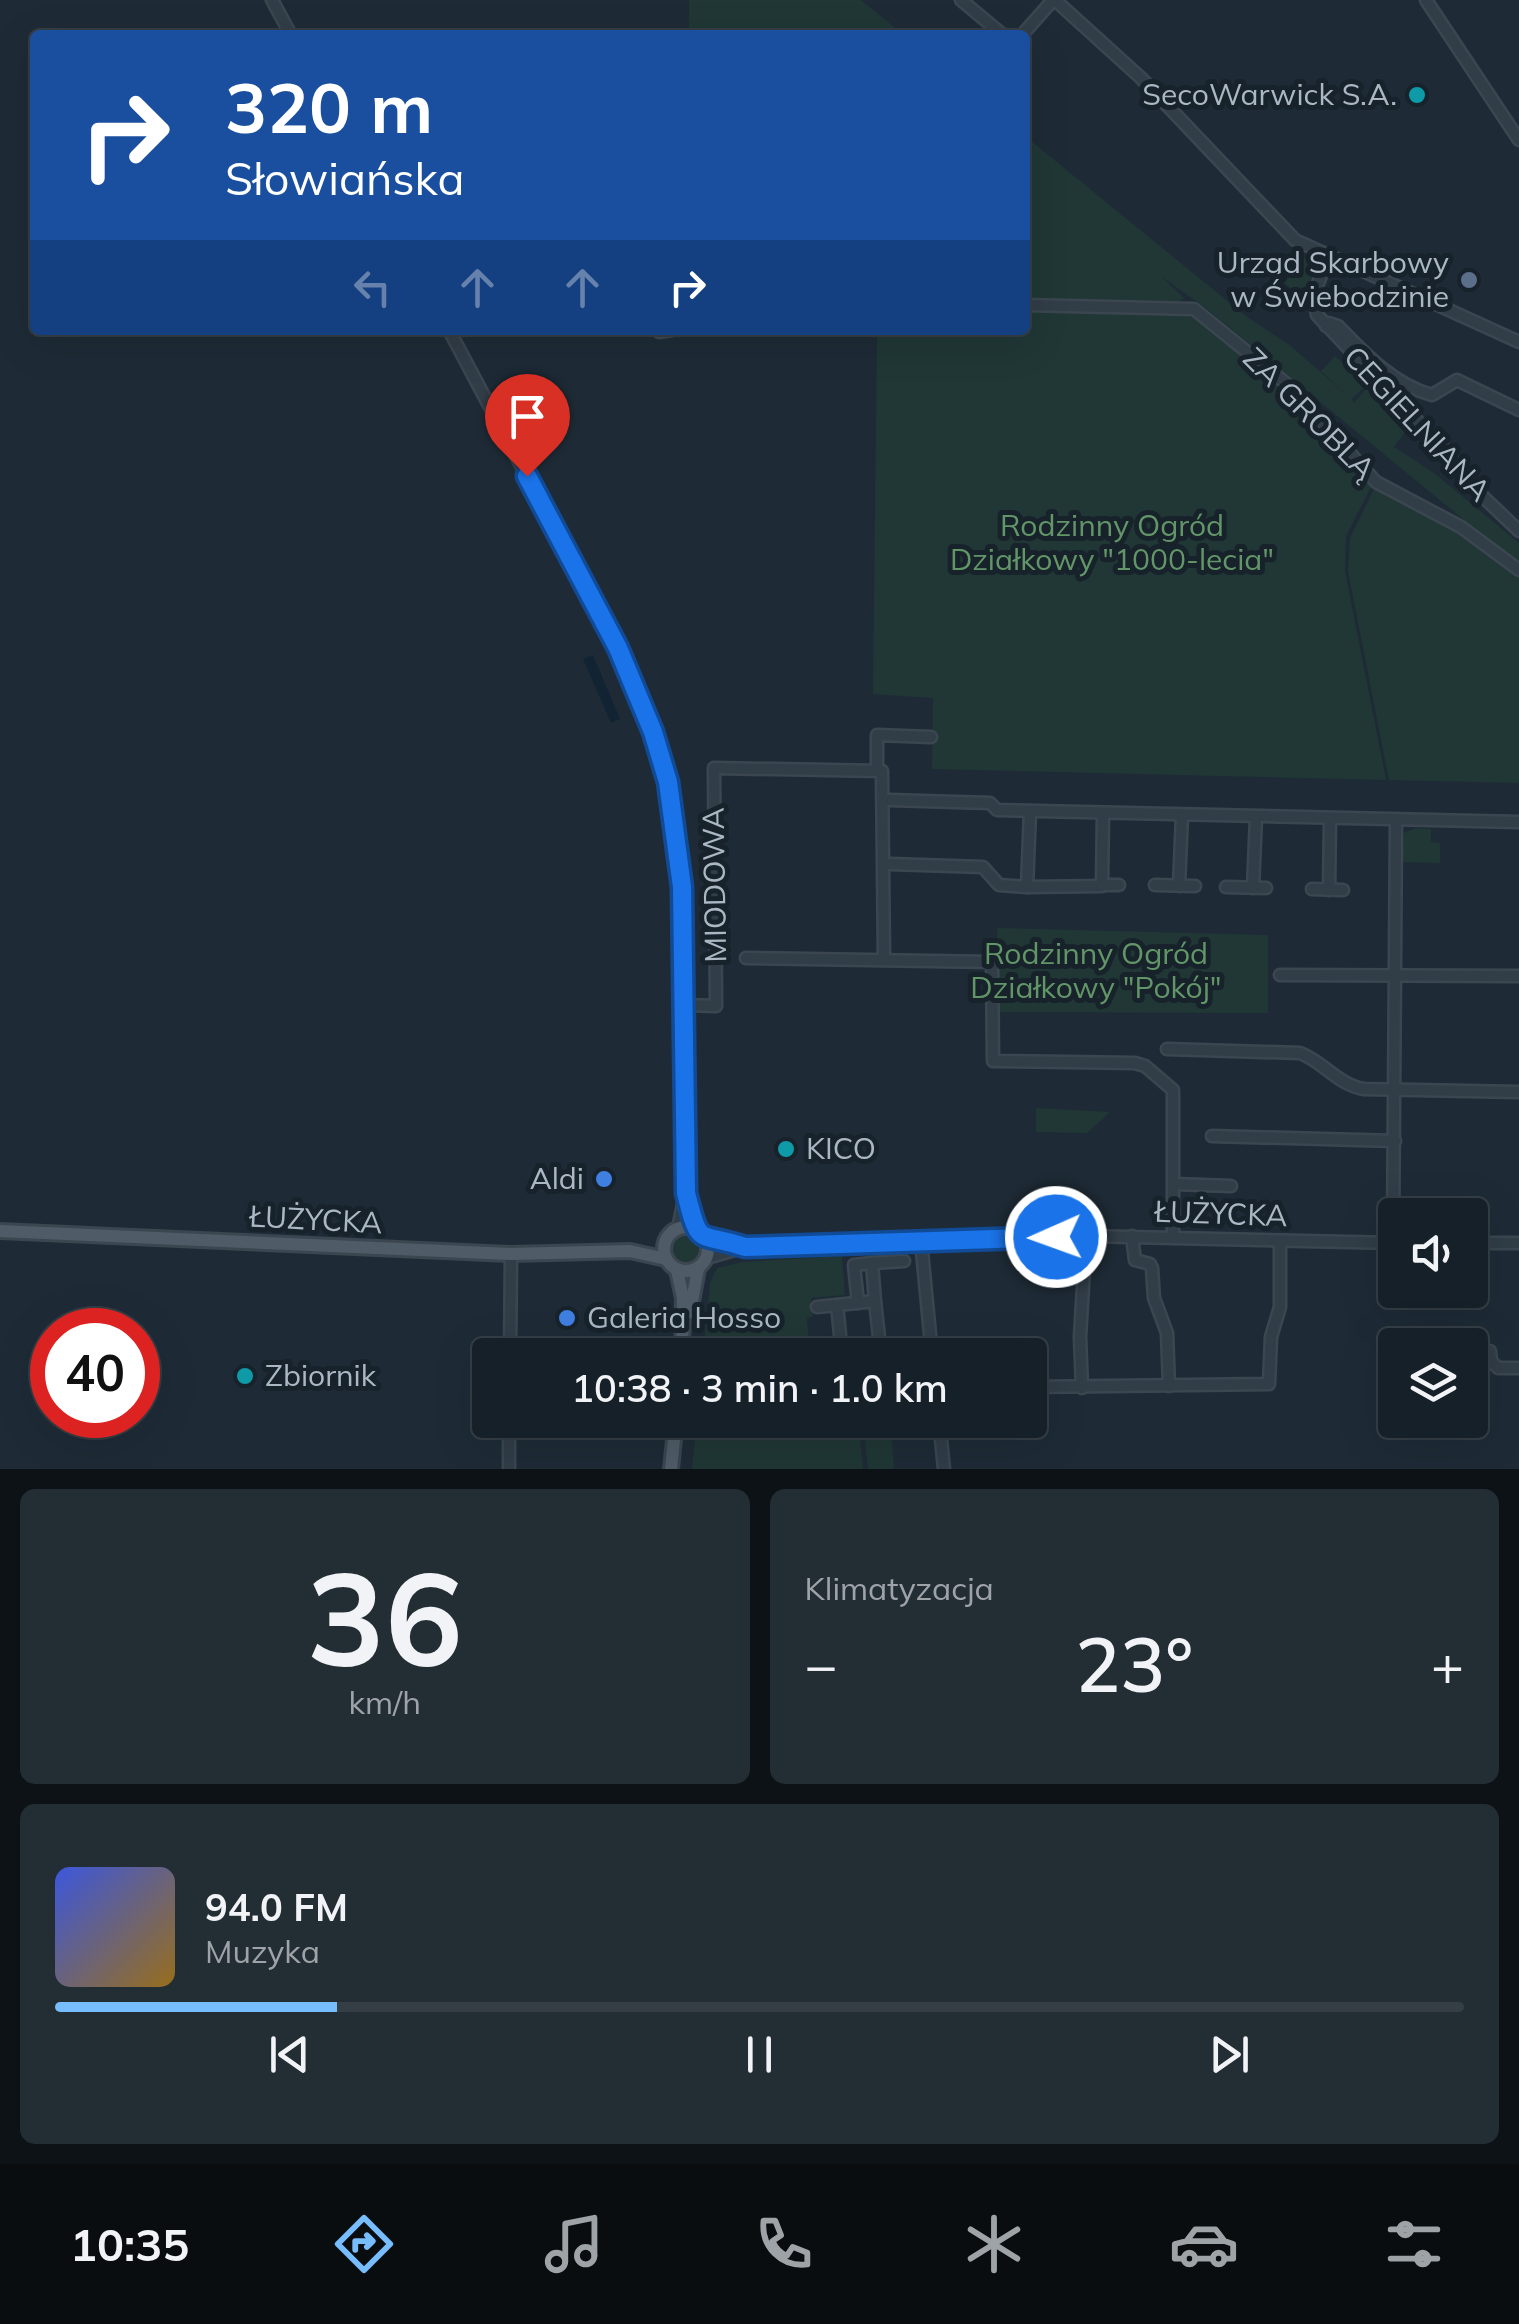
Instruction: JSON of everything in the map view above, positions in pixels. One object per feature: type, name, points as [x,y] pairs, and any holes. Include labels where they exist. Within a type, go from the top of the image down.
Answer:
[{"type":"main road","points":[[684,1334],[706,1239],[694,1228],[678,1228],[666,1240],[666,1259],[677,1270],[682,1286],[684,1338]]},
{"type":"main road","name":"ŁUŻYCKA","points":[[0,1230],[512,1254],[630,1251],[666,1259]]},
{"type":"main road","name":"ŁUŻYCKA","points":[[630,1251],[666,1240]]},
{"type":"main road","points":[[677,1270],[688,1272],[703,1263]]},
{"type":"main road","points":[[671,1469],[674,1438]]},
{"type":"street","points":[[272,0],[287,30]]},
{"type":"street","points":[[961,0],[998,30]]},
{"type":"street","points":[[1027,30],[1054,0],[1141,78],[1283,230],[1304,246],[1519,342]]},
{"type":"street","points":[[1426,0],[1519,140]]},
{"type":"street","name":"CEGIELNIANA","points":[[1328,258],[1313,300],[1317,315],[1444,450],[1477,491],[1519,531]]},
{"type":"street","name":"ZA GROBLĄ","points":[[1030,305],[1194,309],[1288,385],[1376,482],[1461,527],[1519,570]]},
{"type":"street","points":[[1326,326],[1338,326],[1378,364],[1410,387],[1429,395],[1456,380],[1519,410]]},
{"type":"street","points":[[452,335],[618,648],[658,747],[672,802],[681,865],[686,1193],[694,1228]]},
{"type":"street","points":[[884,960],[882,771],[877,771],[877,735],[931,737]]},
{"type":"street","name":"MIODOWA","points":[[684,1006],[716,1006],[714,768],[877,771]]},
{"type":"street","points":[[889,800],[990,803],[997,810],[1103,814],[1519,822]]},
{"type":"street","points":[[1027,887],[1030,811]]},
{"type":"street","points":[[1102,884],[1103,814]]},
{"type":"street","points":[[1179,886],[1182,815]]},
{"type":"street","points":[[1253,888],[1256,817]]},
{"type":"street","points":[[1328,890],[1330,819]]},
{"type":"street","points":[[1394,1198],[1396,821]]},
{"type":"street","points":[[890,864],[983,867],[999,885],[1119,885]]},
{"type":"street","points":[[1155,886],[1195,886]]},
{"type":"street","points":[[1226,887],[1266,888]]},
{"type":"street","points":[[1312,889],[1343,890]]},
{"type":"street","points":[[746,958],[992,962],[993,1061],[1135,1063],[1168,1084],[1175,1097],[1174,1238]]},
{"type":"street","points":[[1280,976],[1519,976]]},
{"type":"street","points":[[1167,1049],[1300,1053],[1312,1057],[1352,1087],[1519,1092]]},
{"type":"street","points":[[1212,1136],[1394,1141]]},
{"type":"street","points":[[1174,1184],[1231,1186]]},
{"type":"street","points":[[678,1228],[686,1193]]},
{"type":"street","points":[[1082,1388],[1080,1337],[1086,1236]]},
{"type":"street","name":"ŁUŻYCKA","points":[[706,1239],[745,1247],[1086,1236],[1378,1243]]},
{"type":"street","points":[[1132,1236],[1135,1260],[1152,1268],[1154,1298],[1167,1333],[1168,1386]]},
{"type":"street","points":[[921,1241],[930,1338]]},
{"type":"street","points":[[1047,1387],[1270,1384],[1270,1337],[1280,1307],[1280,1242]]},
{"type":"street","points":[[1488,1243],[1519,1244]]},
{"type":"street","name":"ŁUŻYCKA","points":[[703,1263],[745,1247]]},
{"type":"street","points":[[510,1338],[512,1254]]},
{"type":"street","points":[[858,1303],[854,1264],[904,1261]]},
{"type":"street","points":[[872,1263],[879,1338]]},
{"type":"street","points":[[818,1307],[876,1301]]},
{"type":"street","points":[[837,1305],[840,1338]]},
{"type":"street","points":[[1490,1351],[1491,1362],[1498,1368],[1519,1368]]},
{"type":"street","points":[[509,1438],[509,1469]]},
{"type":"street","points":[[941,1438],[944,1469]]},
{"type":"green space","points":[[689,0],[861,0],[898,30],[689,30]]},
{"type":"green space","points":[[1030,140],[1247,317],[1291,346],[1350,398],[1321,371],[1335,356],[1366,385],[1352,399],[1354,403],[1373,381],[1405,413],[1404,433],[1394,447],[1434,473],[1519,543],[1519,565],[1207,309],[1162,277],[1184,298],[1175,305],[1030,301]]},
{"type":"green space","points":[[1301,256],[1318,266],[1304,300],[1281,280]]},
{"type":"green space","name":"Rodzinny Ogród Działkowy \"1000-lecia\"","points":[[1030,310],[1193,313],[1287,389],[1373,483],[1346,536],[1345,571],[1386,780],[932,769],[933,698],[873,694],[877,335],[1030,335]]},
{"type":"green space","name":"Rodzinny Ogród Działkowy \"1000-lecia\"","points":[[1376,485],[1460,529],[1519,573],[1519,783],[1389,780],[1348,571],[1350,538]]},
{"type":"green space","points":[[1416,828],[1431,829],[1431,842],[1440,843],[1440,863],[1402,862],[1404,833]]},
{"type":"green space","name":"Rodzinny Ogród Działkowy \"Pokój\"","points":[[997,928],[1268,935],[1268,1013],[999,1012]]},
{"type":"green space","points":[[1036,1108],[1110,1112],[1087,1133],[1036,1132]]},
{"type":"green space","points":[[686,1234],[700,1243],[701,1249],[692,1263],[686,1264],[672,1255],[671,1249],[680,1235]]},
{"type":"green space","points":[[842,1256],[845,1295],[811,1298],[813,1317],[807,1318],[809,1338],[705,1338],[710,1283],[717,1268],[743,1262]]},
{"type":"green space","points":[[695,1438],[860,1438],[863,1469],[692,1469]]},
{"type":"green space","points":[[865,1438],[892,1438],[894,1469],[868,1469]]},
{"type":"water","points":[[593,655],[620,719],[611,723],[583,659]]},
{"type":"place","name":"SecoWarwick S.A.","points":[[1417,95]]},
{"type":"place","name":"Urząd Skarbowy w Świebodzinie","points":[[1469,280]]},
{"type":"place","name":"KICO","points":[[786,1149]]},
{"type":"place","name":"Aldi","points":[[604,1179]]},
{"type":"place","name":"Galeria Hosso","points":[[567,1318]]},
{"type":"place","name":"Zbiornik","points":[[245,1376]]},
{"type":"route","points":[[527,476],[618,648],[653,732],[668,782],[681,865],[686,1193],[694,1228],[714,1242],[745,1247],[1056,1237]]}]
